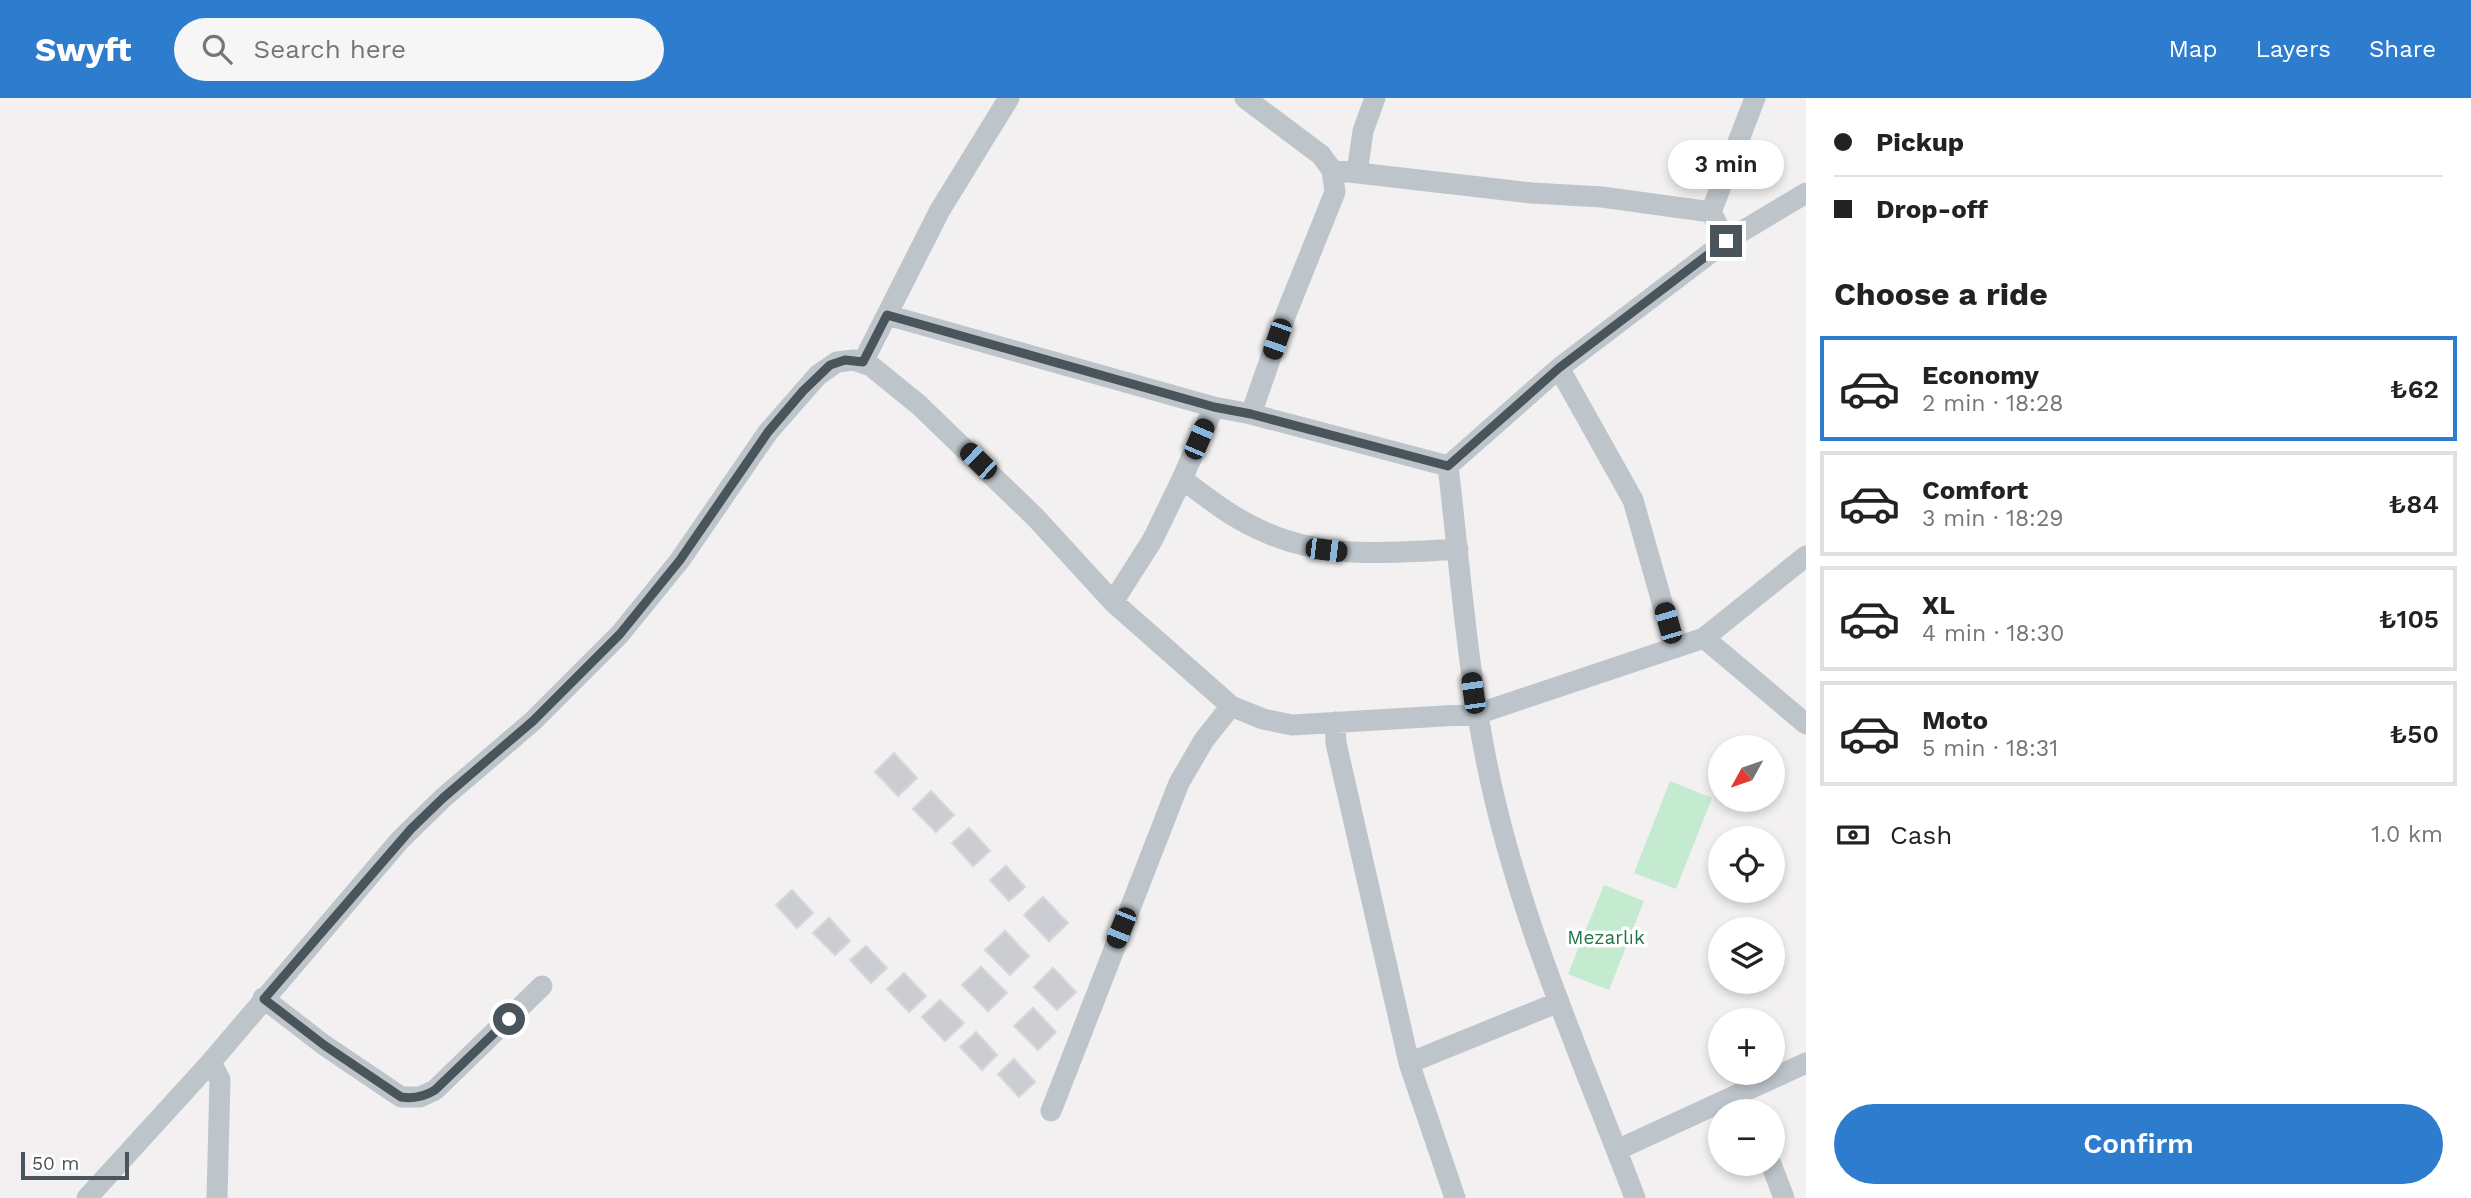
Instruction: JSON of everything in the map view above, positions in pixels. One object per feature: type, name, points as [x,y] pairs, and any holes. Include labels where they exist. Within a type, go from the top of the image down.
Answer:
[{"type":"street","points":[[863,362],[940,210],[1009,98]]},
{"type":"street","points":[[1245,98],[1321,155],[1332,170],[1335,192],[1286,314],[1251,414]]},
{"type":"street","points":[[1357,173],[1363,131],[1375,98]]},
{"type":"street","points":[[1726,241],[1712,212],[1755,98]]},
{"type":"street","points":[[1332,170],[1532,193],[1602,197],[1712,212]]},
{"type":"street","points":[[1448,466],[1559,368],[1726,241],[1806,193]]},
{"type":"street","points":[[887,315],[1214,407],[1251,414],[1448,466]]},
{"type":"street","points":[[87,1198],[211,1062],[421,818],[533,721],[620,634],[680,560],[768,432],[803,391],[830,365],[845,360],[871,366],[959,442],[1113,602],[1231,706],[1263,719],[1285,724],[1477,715],[1704,638],[1806,555]]},
{"type":"street","points":[[1559,368],[1633,500],[1675,648]]},
{"type":"street","points":[[1113,602],[1153,539],[1214,407]]},
{"type":"street","points":[[1448,466],[1466,642],[1477,715],[1505,843],[1539,949],[1635,1198]]},
{"type":"street","points":[[1182,479],[1238,519],[1259,530],[1305,546],[1360,553],[1458,549]]},
{"type":"street","points":[[1704,638],[1806,723]]},
{"type":"street","points":[[1051,1111],[1179,783],[1204,740],[1231,706]]},
{"type":"street","points":[[1335,722],[1336,743],[1409,1063],[1455,1198]]},
{"type":"street","points":[[264,999],[324,1045],[401,1097],[414,1098],[435,1090],[542,986]]},
{"type":"street","points":[[1409,1063],[1559,1002]]},
{"type":"street","points":[[211,1062],[220,1080],[218,1198]]},
{"type":"street","points":[[1751,1099],[1806,1063]]},
{"type":"street","points":[[1617,1150],[1708,1116]]},
{"type":"street","points":[[1776,1176],[1784,1198]]},
{"type":"green space","name":"Mezarlık","points":[[1670,781],[1708,796],[1708,808],[1676,889],[1634,873]]},
{"type":"green space","name":"Mezarlık","points":[[1604,885],[1644,901],[1609,990],[1568,974]]},
{"type":"building","points":[[894,753],[917,778],[898,796],[875,772]]},
{"type":"building","points":[[931,791],[954,815],[936,832],[913,809]]},
{"type":"building","points":[[969,828],[990,851],[973,866],[952,843]]},
{"type":"building","points":[[1006,866],[1025,887],[1009,901],[990,880]]},
{"type":"building","points":[[792,890],[813,913],[797,928],[776,905]]},
{"type":"building","points":[[1043,897],[1068,923],[1049,941],[1024,915]]},
{"type":"building","points":[[829,918],[850,941],[835,955],[813,933]]},
{"type":"building","points":[[1005,931],[1029,956],[1010,975],[985,950]]},
{"type":"building","points":[[866,946],[887,968],[871,983],[850,960]]},
{"type":"building","points":[[981,967],[1007,993],[988,1011],[962,985]]},
{"type":"building","points":[[1053,968],[1076,992],[1057,1010],[1034,987]]},
{"type":"building","points":[[904,973],[926,996],[909,1012],[887,989]]},
{"type":"building","points":[[940,1000],[964,1023],[945,1041],[922,1017]]},
{"type":"building","points":[[1033,1008],[1056,1032],[1038,1050],[1014,1026]]},
{"type":"building","points":[[976,1032],[997,1055],[982,1070],[960,1047]]},
{"type":"building","points":[[1014,1059],[1035,1082],[1019,1097],[998,1074]]},
{"type":"route","points":[[509,1019],[435,1090],[420,1097],[407,1098],[401,1097],[324,1045],[264,999],[400,840],[443,798],[533,721],[620,634],[652,598],[680,560],[749,457],[778,419],[824,369],[845,360],[863,362],[887,315],[1214,407],[1251,414],[1448,466],[1559,368],[1726,241]]}]
